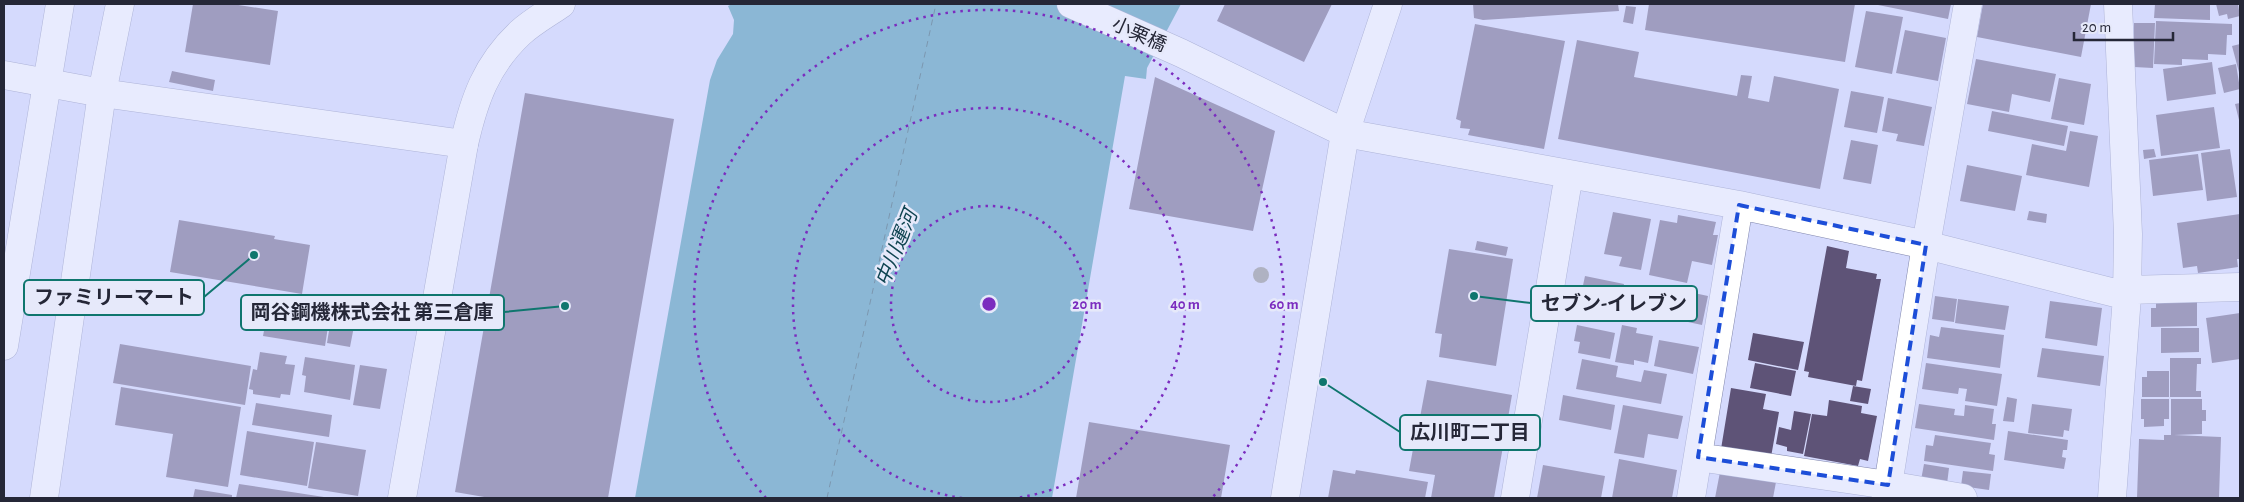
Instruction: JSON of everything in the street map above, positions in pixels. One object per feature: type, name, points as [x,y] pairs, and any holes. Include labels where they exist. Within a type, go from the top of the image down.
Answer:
[{"type":"street","points":[[4,346],[60,4]]},
{"type":"street","points":[[44,498],[102,94],[120,4]]},
{"type":"street","points":[[402,498],[464,144],[473,104],[492,66],[520,32],[561,4]]},
{"type":"street","name":"小栗橋","points":[[1070,4],[1181,53],[1345,133],[1739,205],[1926,245],[2127,293],[2240,287]]},
{"type":"street","points":[[1285,498],[1345,133],[1388,4]]},
{"type":"street","points":[[1887,492],[1926,245],[1968,4]]},
{"type":"street","points":[[2112,498],[2127,293],[2128,234],[2118,4]]},
{"type":"street","points":[[4,76],[102,94],[464,144]]},
{"type":"street","points":[[1515,498],[1569,174]]},
{"type":"street","points":[[1691,498],[1739,205]]},
{"type":"street","points":[[1698,457],[1887,492],[1963,498]]},
{"type":"highlighted area","points":[[1739,205],[1926,245],[1888,485],[1698,457]]},
{"type":"water","name":"中川運河","points":[[732,4],[1181,4],[1147,68],[1146,79],[1125,76],[1052,498],[635,498],[710,80],[717,60],[733,34],[734,20],[728,6]]},
{"type":"building","points":[[193,4],[232,4],[278,11],[270,65],[185,52]]},
{"type":"building","points":[[1225,4],[1332,4],[1304,62],[1217,21]]},
{"type":"building","points":[[1473,4],[1618,4],[1619,11],[1483,20],[1474,18]]},
{"type":"building","points":[[1649,4],[1855,4],[1845,62],[1645,30]]},
{"type":"building","points":[[1873,4],[1951,4],[1948,19]]},
{"type":"building","points":[[1983,4],[2091,4],[2081,57],[1977,37]]},
{"type":"building","points":[[2155,4],[2210,4],[2210,20],[2154,18]]},
{"type":"building","points":[[2216,4],[2238,4],[2240,16],[2228,19],[2227,14],[2219,16]]},
{"type":"building","points":[[1626,6],[1636,7],[1633,24],[1623,22]]},
{"type":"building","points":[[1866,11],[1903,17],[1892,74],[1855,67]]},
{"type":"building","points":[[2156,21],[2232,24],[2232,35],[2227,35],[2226,55],[2208,54],[2208,60],[2182,59],[2182,65],[2154,64]]},
{"type":"building","points":[[2134,23],[2155,23],[2153,68],[2134,67]]},
{"type":"building","points":[[1475,24],[1565,41],[1544,149],[1468,135],[1470,129],[1460,128],[1461,121],[1456,119]]},
{"type":"building","points":[[1905,30],[1946,38],[1938,81],[1896,73]]},
{"type":"building","points":[[1577,40],[1639,52],[1634,77],[1737,96],[1741,75],[1752,76],[1748,98],[1769,102],[1774,76],[1839,89],[1820,189],[1558,139]]},
{"type":"building","points":[[2240,44],[2240,76],[2232,46]]},
{"type":"building","points":[[1976,59],[2056,74],[2050,102],[2012,94],[2009,112],[1967,104]]},
{"type":"building","points":[[2212,62],[2216,94],[2167,101],[2163,69]]},
{"type":"building","points":[[2236,64],[2240,89],[2224,93],[2218,68]]},
{"type":"building","points":[[172,71],[215,80],[213,91],[169,82]]},
{"type":"building","points":[[1155,77],[1275,131],[1253,231],[1129,209]]},
{"type":"building","points":[[2059,78],[2091,84],[2084,125],[2051,119]]},
{"type":"building","points":[[1851,91],[1884,97],[1877,133],[1844,127]]},
{"type":"building","points":[[525,93],[674,119],[608,498],[490,498],[455,492]]},
{"type":"building","points":[[1888,98],[1932,107],[1924,146],[1896,141],[1898,134],[1882,131]]},
{"type":"building","points":[[2240,103],[2240,124],[2235,104]]},
{"type":"building","points":[[2214,107],[2220,148],[2161,156],[2156,115]]},
{"type":"building","points":[[1992,111],[2068,126],[2064,146],[1988,131]]},
{"type":"building","points":[[2070,131],[2098,136],[2089,187],[2026,175],[2032,144],[2066,151]]},
{"type":"building","points":[[1851,140],[1878,145],[1871,184],[1843,179]]},
{"type":"building","points":[[2154,149],[2156,157],[2144,159],[2143,150]]},
{"type":"building","points":[[2230,149],[2237,197],[2207,201],[2201,153]]},
{"type":"building","points":[[2198,154],[2203,190],[2153,196],[2149,160]]},
{"type":"building","points":[[1967,165],[2022,176],[2015,211],[1960,201]]},
{"type":"building","points":[[2029,211],[2047,214],[2046,223],[2027,220]]},
{"type":"building","points":[[1613,212],[1651,219],[1641,270],[1619,266],[1622,257],[1604,254]]},
{"type":"building","points":[[2240,214],[2240,259],[2237,259],[2238,267],[2198,273],[2197,266],[2183,268],[2177,223]]},
{"type":"building","points":[[1678,215],[1716,222],[1713,235],[1718,235],[1712,265],[1692,261],[1687,283],[1649,275],[1660,220],[1677,223]]},
{"type":"building","points":[[179,220],[275,236],[274,239],[310,245],[302,294],[170,272]]},
{"type":"building","points":[[1477,241],[1508,247],[1506,256],[1475,250]]},
{"type":"building","points":[[1827,246],[1849,251],[1846,268],[1877,274],[1876,279],[1881,279],[1862,381],[1857,380],[1856,386],[1808,377],[1809,372],[1804,371]]},
{"type":"building","points":[[1449,249],[1513,259],[1496,366],[1439,357],[1442,334],[1435,333]]},
{"type":"building","points":[[1585,276],[1624,284],[1619,310],[1586,305],[1589,292],[1582,290]]},
{"type":"building","points":[[1628,285],[1661,291],[1658,311],[1643,308],[1641,318],[1622,315]]},
{"type":"building","points":[[1666,287],[1708,296],[1702,325],[1660,316]]},
{"type":"building","points":[[1935,296],[1957,299],[1954,322],[1932,319]]},
{"type":"building","points":[[1958,299],[2009,306],[2005,330],[1955,323]]},
{"type":"building","points":[[2050,301],[2102,308],[2097,346],[2045,338]]},
{"type":"building","points":[[2156,302],[2197,302],[2197,326],[2151,327],[2151,308],[2156,308]]},
{"type":"building","points":[[269,304],[330,314],[325,346],[263,336]]},
{"type":"building","points":[[332,312],[356,316],[350,347],[327,343]]},
{"type":"building","points":[[2240,313],[2240,359],[2212,363],[2206,318]]},
{"type":"building","points":[[1577,325],[1615,333],[1610,359],[1578,353],[1580,342],[1574,341]]},
{"type":"building","points":[[1622,325],[1637,328],[1636,333],[1653,336],[1648,363],[1634,360],[1634,365],[1615,362]]},
{"type":"building","points":[[1941,327],[2004,335],[2000,368],[1927,358],[1930,335],[1939,337]]},
{"type":"building","points":[[2161,328],[2199,328],[2199,352],[2161,353]]},
{"type":"building","points":[[1753,333],[1804,342],[1798,370],[1748,360]]},
{"type":"building","points":[[1659,340],[1699,347],[1693,374],[1654,366]]},
{"type":"building","points":[[120,344],[251,366],[245,405],[113,383]]},
{"type":"building","points":[[2042,348],[2104,356],[2100,386],[2037,377]]},
{"type":"building","points":[[260,352],[287,356],[285,364],[295,365],[290,395],[281,394],[280,398],[253,394],[253,390],[249,389],[253,369],[257,370]]},
{"type":"building","points":[[305,357],[355,365],[350,400],[304,392],[306,376],[302,375]]},
{"type":"building","points":[[2170,358],[2201,358],[2201,364],[2197,364],[2196,391],[2201,391],[2201,397],[2170,397]]},
{"type":"building","points":[[1582,359],[1618,366],[1616,377],[1641,382],[1644,370],[1667,374],[1661,404],[1576,389]]},
{"type":"building","points":[[1755,363],[1796,371],[1791,396],[1750,388]]},
{"type":"building","points":[[1926,363],[2002,374],[1997,406],[1965,401],[1967,389],[1959,388],[1958,394],[1922,389]]},
{"type":"building","points":[[360,365],[387,369],[380,409],[353,405]]},
{"type":"building","points":[[2147,371],[2169,371],[2169,397],[2142,397],[2142,377],[2147,377]]},
{"type":"building","points":[[1427,380],[1512,395],[1494,498],[1431,498],[1435,475],[1409,471],[1413,449],[1402,447],[1406,426],[1418,428]]},
{"type":"building","points":[[1853,386],[1871,389],[1868,404],[1850,401]]},
{"type":"building","points":[[121,387],[241,407],[228,487],[166,477],[173,434],[115,425]]},
{"type":"building","points":[[1731,388],[1766,394],[1763,409],[1779,412],[1771,457],[1721,449]]},
{"type":"building","points":[[1563,395],[1615,405],[1611,430],[1559,420]]},
{"type":"building","points":[[2007,397],[2017,399],[2014,422],[2003,421]]},
{"type":"building","points":[[2141,399],[2169,399],[2169,419],[2164,419],[2164,426],[2144,427],[2144,419],[2141,419]]},
{"type":"building","points":[[2171,399],[2202,399],[2202,410],[2206,410],[2206,421],[2202,421],[2202,434],[2174,435],[2221,437],[2219,498],[2137,498],[2139,439],[2164,440],[2164,435],[2171,435]]},
{"type":"building","points":[[1829,400],[1862,406],[1861,413],[1877,416],[1868,461],[1860,459],[1858,466],[1804,456],[1812,414],[1827,416]]},
{"type":"building","points":[[256,403],[332,415],[329,437],[252,425]]},
{"type":"building","points":[[1919,404],[1955,409],[1954,415],[1964,416],[1965,405],[1994,409],[1992,424],[1996,424],[1994,440],[1915,428]]},
{"type":"building","points":[[2032,404],[2072,409],[2069,431],[2064,430],[2063,437],[2028,433]]},
{"type":"building","points":[[1623,405],[1683,416],[1678,439],[1648,434],[1644,458],[1614,453]]},
{"type":"building","points":[[1794,411],[1811,414],[1803,454],[1787,451],[1787,447],[1776,444],[1779,427],[1791,430]]},
{"type":"building","points":[[1089,422],[1230,445],[1221,498],[1076,498]]},
{"type":"building","points":[[247,431],[314,442],[307,486],[240,475]]},
{"type":"building","points":[[2008,431],[2068,440],[2067,450],[2063,450],[2062,457],[2066,458],[2064,469],[2004,460]]},
{"type":"building","points":[[1935,435],[1991,443],[1989,454],[1995,455],[1993,471],[1924,461],[1926,445],[1933,446]]},
{"type":"building","points":[[316,442],[366,450],[358,496],[308,488]]},
{"type":"building","points":[[1619,459],[1677,470],[1672,498],[1612,498]]},
{"type":"building","points":[[1924,464],[1949,468],[1947,484],[1921,480]]},
{"type":"building","points":[[1543,465],[1605,476],[1601,498],[1537,498]]},
{"type":"building","points":[[1333,470],[1355,474],[1356,470],[1428,482],[1425,498],[1328,498]]},
{"type":"building","points":[[1963,471],[1991,474],[1989,490],[1961,486]]},
{"type":"building","points":[[1720,472],[1776,482],[1773,498],[1715,498]]},
{"type":"building","points":[[239,484],[324,497],[324,498],[236,498]]},
{"type":"building","points":[[195,489],[232,495],[232,498],[193,498]]},
{"type":"ferry route","points":[[827,498],[936,4]]},
{"type":"place","name":"ファミリーマート","points":[[254,255]]},
{"type":"place","name":"セブン-イレブン","points":[[1474,296]]},
{"type":"place","name":"岡谷鋼機株式会社 第三倉庫","points":[[565,306]]},
{"type":"place","name":"広川町二丁目","points":[[1323,382]]}]
